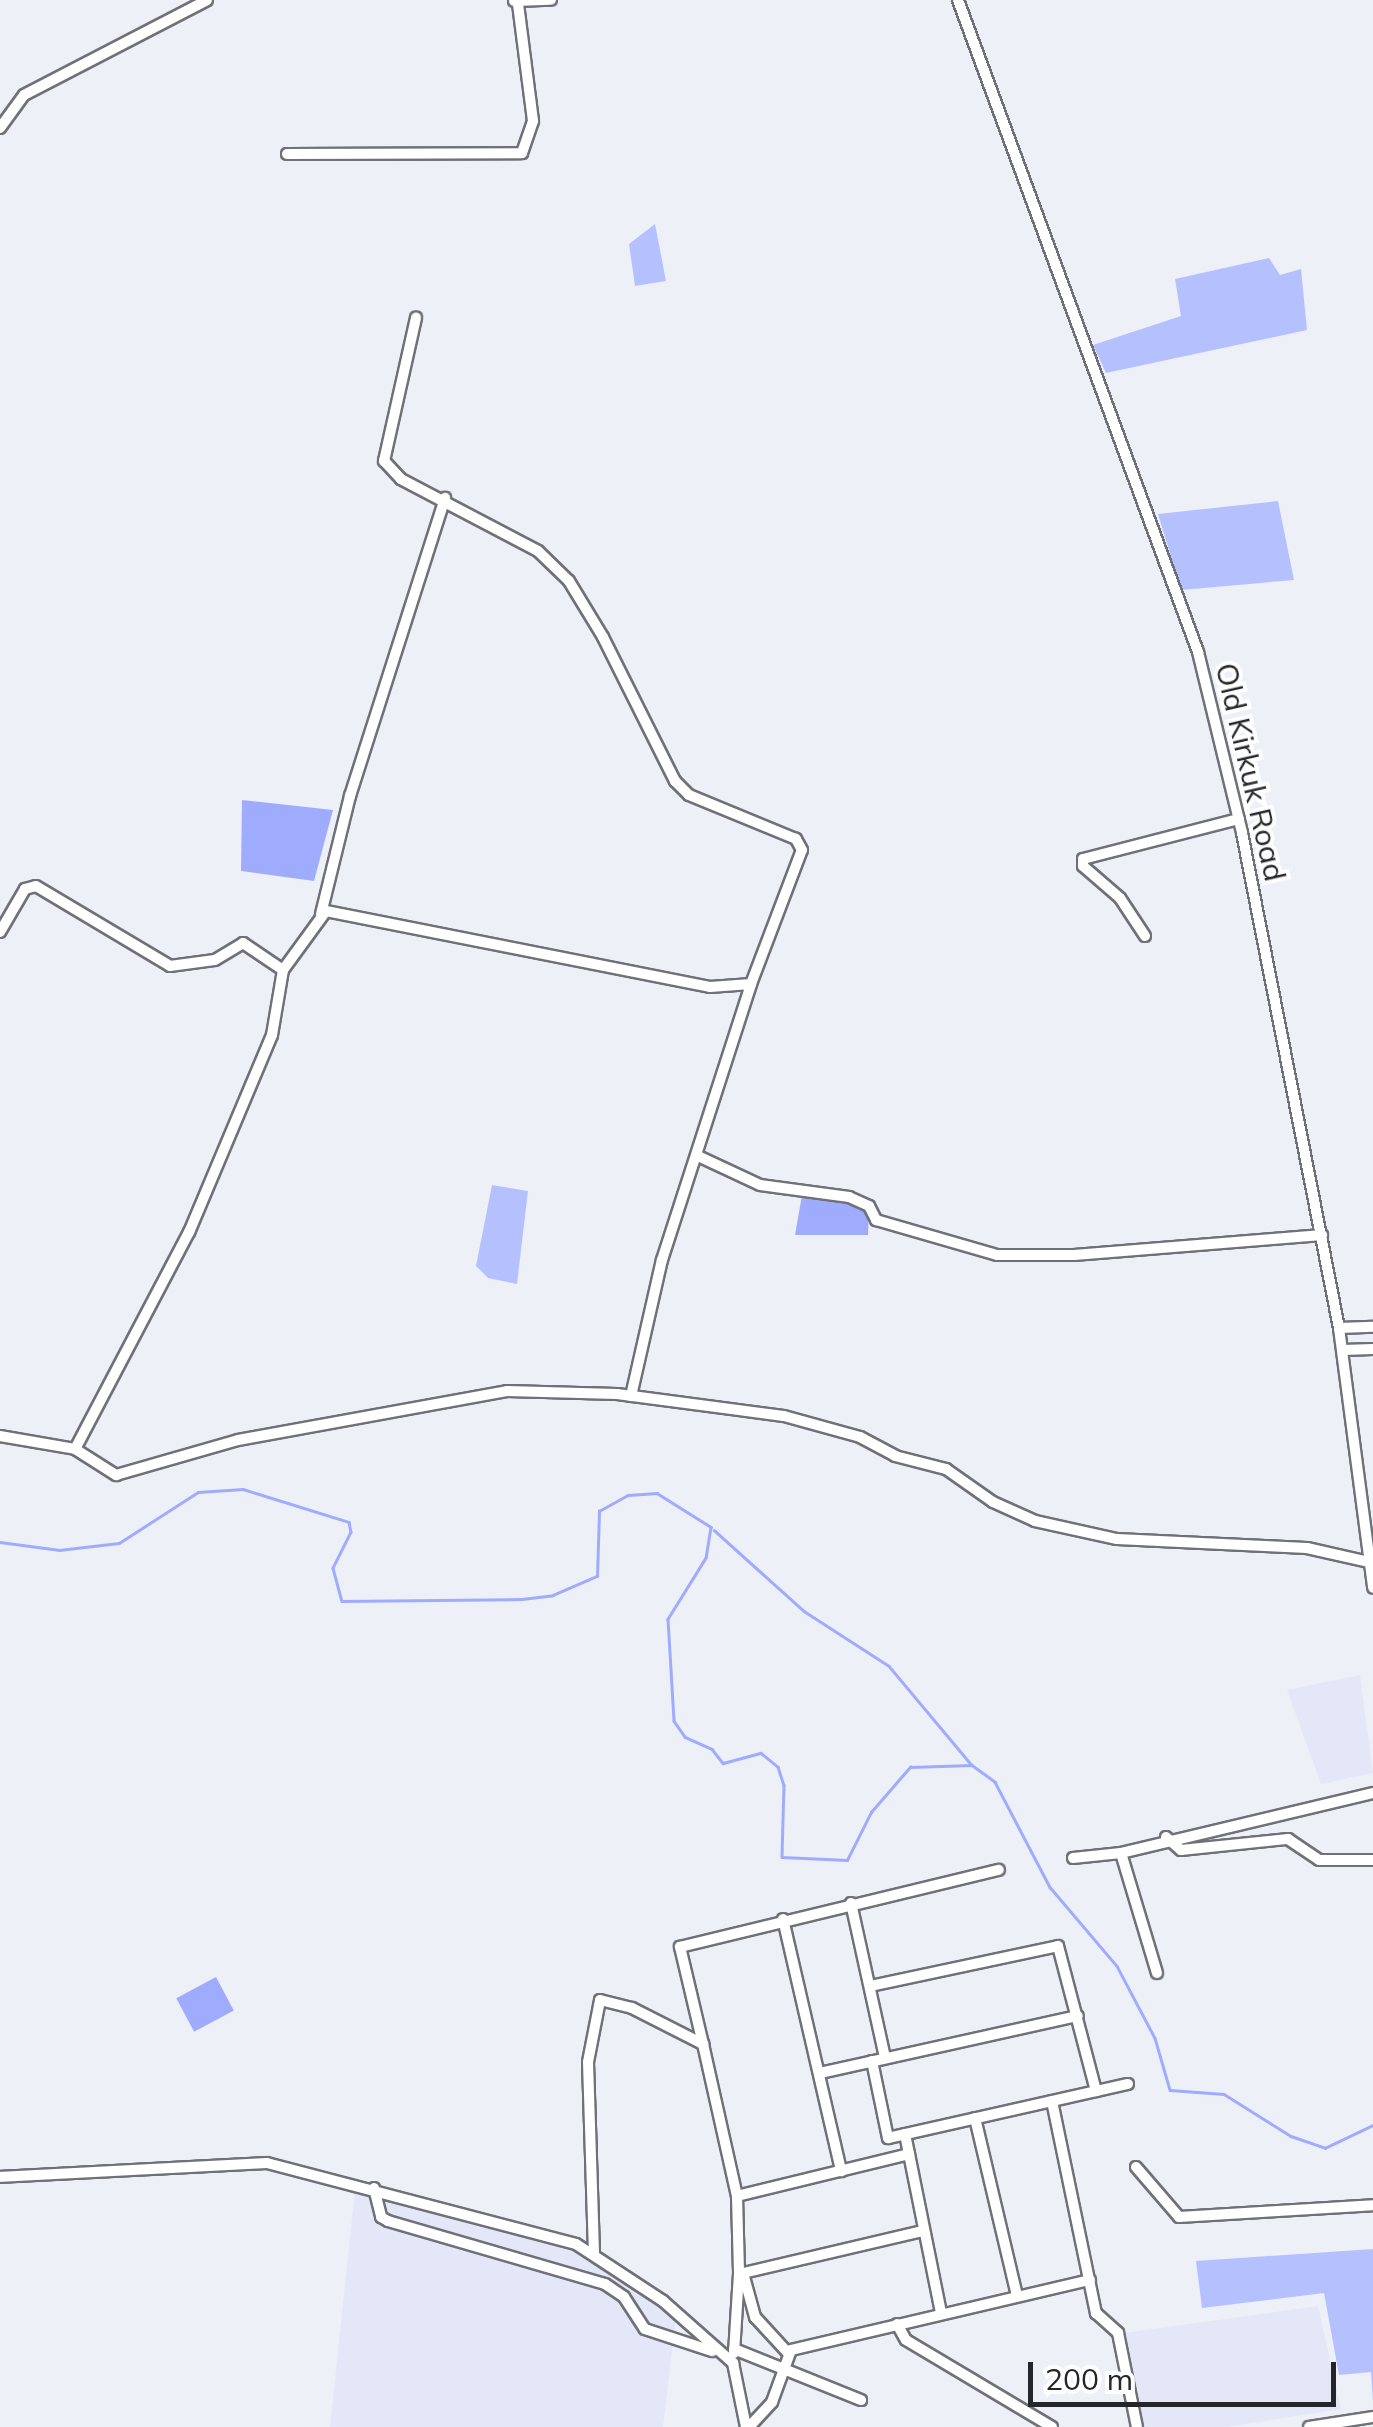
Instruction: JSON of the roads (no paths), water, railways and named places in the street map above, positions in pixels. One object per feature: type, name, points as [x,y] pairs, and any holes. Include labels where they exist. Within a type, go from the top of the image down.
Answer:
[{"type":"street","points":[[0,128],[24,95],[207,0]]},
{"type":"street","points":[[287,154],[522,153],[533,121],[516,2],[551,0]]},
{"type":"street","name":"Old Kirkuk Road","points":[[958,0],[1198,652],[1239,819],[1340,1328],[1373,1588]]},
{"type":"street","points":[[416,318],[384,461],[401,479],[445,498],[538,551],[570,582],[688,795],[796,839],[802,850],[751,984],[662,1260],[630,1396]]},
{"type":"street","points":[[320,920],[350,796],[445,498]]},
{"type":"street","points":[[1146,936],[1120,898],[1083,866],[1084,859],[1239,819]]},
{"type":"street","points":[[0,932],[25,889],[36,886],[170,966],[215,960],[243,943],[284,970]]},
{"type":"street","points":[[75,1449],[188,1232],[272,1035],[284,970],[326,912],[710,988],[751,984]]},
{"type":"street","points":[[698,1156],[760,1184],[849,1197],[869,1206],[876,1220],[997,1254],[1074,1255],[1322,1235]]},
{"type":"street","points":[[1340,1328],[1373,1327]]},
{"type":"street","points":[[1343,1350],[1373,1349]]},
{"type":"street","points":[[0,1436],[75,1449],[116,1475],[238,1440],[488,1394],[630,1396],[784,1416],[860,1438],[895,1456],[946,1468],[993,1502],[1034,1521],[1117,1539],[1308,1548],[1369,1562]]},
{"type":"street","points":[[1073,1858],[1121,1852],[1166,1838],[1373,1793]]},
{"type":"street","points":[[1166,1838],[1181,1850],[1288,1839],[1318,1860],[1373,1860]]},
{"type":"street","points":[[1121,1852],[1158,1973]]},
{"type":"street","points":[[748,2427],[733,2363],[741,2274],[737,2196],[680,1947],[783,1918],[999,1870]]},
{"type":"street","points":[[851,1903],[885,2058]]},
{"type":"street","points":[[783,1918],[841,2172]]},
{"type":"street","points":[[870,1986],[1052,1944],[1063,1950],[1096,2091]]},
{"type":"street","points":[[594,2253],[588,2062],[600,2000],[632,2008],[702,2044]]},
{"type":"street","points":[[820,2073],[1078,2016]]},
{"type":"street","points":[[872,2061],[888,2138],[1128,2084]]},
{"type":"street","points":[[1052,2101],[1096,2313],[1118,2333],[1136,2427]]},
{"type":"street","points":[[976,2118],[1017,2296]]},
{"type":"street","points":[[904,2134],[941,2313]]},
{"type":"street","points":[[737,2196],[909,2154]]},
{"type":"street","points":[[0,2177],[267,2163],[374,2188],[594,2253],[664,2301],[733,2363]]},
{"type":"street","points":[[1136,2167],[1179,2217],[1373,2205]]},
{"type":"street","points":[[374,2188],[381,2217],[388,2221],[605,2284],[624,2297],[645,2330],[718,2352]]},
{"type":"street","points":[[741,2274],[923,2231]]},
{"type":"street","points":[[741,2274],[755,2317],[789,2354]]},
{"type":"street","points":[[789,2354],[896,2324],[1090,2280]]},
{"type":"street","points":[[896,2324],[906,2340],[1052,2427]]},
{"type":"street","points":[[734,2349],[782,2372],[861,2400]]},
{"type":"street","points":[[748,2427],[772,2402],[789,2354]]},
{"type":"street","points":[[1308,2427],[1373,2417]]},
{"type":"waterway","points":[[0,1542],[59,1550],[119,1543],[198,1492],[243,1489],[349,1522],[351,1532],[333,1568],[342,1601],[522,1599],[553,1595],[597,1576],[599,1511],[628,1495],[657,1493],[711,1527],[706,1558],[668,1619],[674,1721],[685,1737],[712,1749],[723,1763],[761,1753],[778,1767],[784,1785],[782,1857],[847,1860],[871,1812],[910,1767],[972,1765],[995,1782],[1050,1887],[1117,1966],[1155,2038],[1170,2090],[1224,2094],[1291,2136],[1325,2148],[1373,2125]]},
{"type":"waterway","points":[[714,1530],[804,1611],[889,1666],[971,1764]]}]
